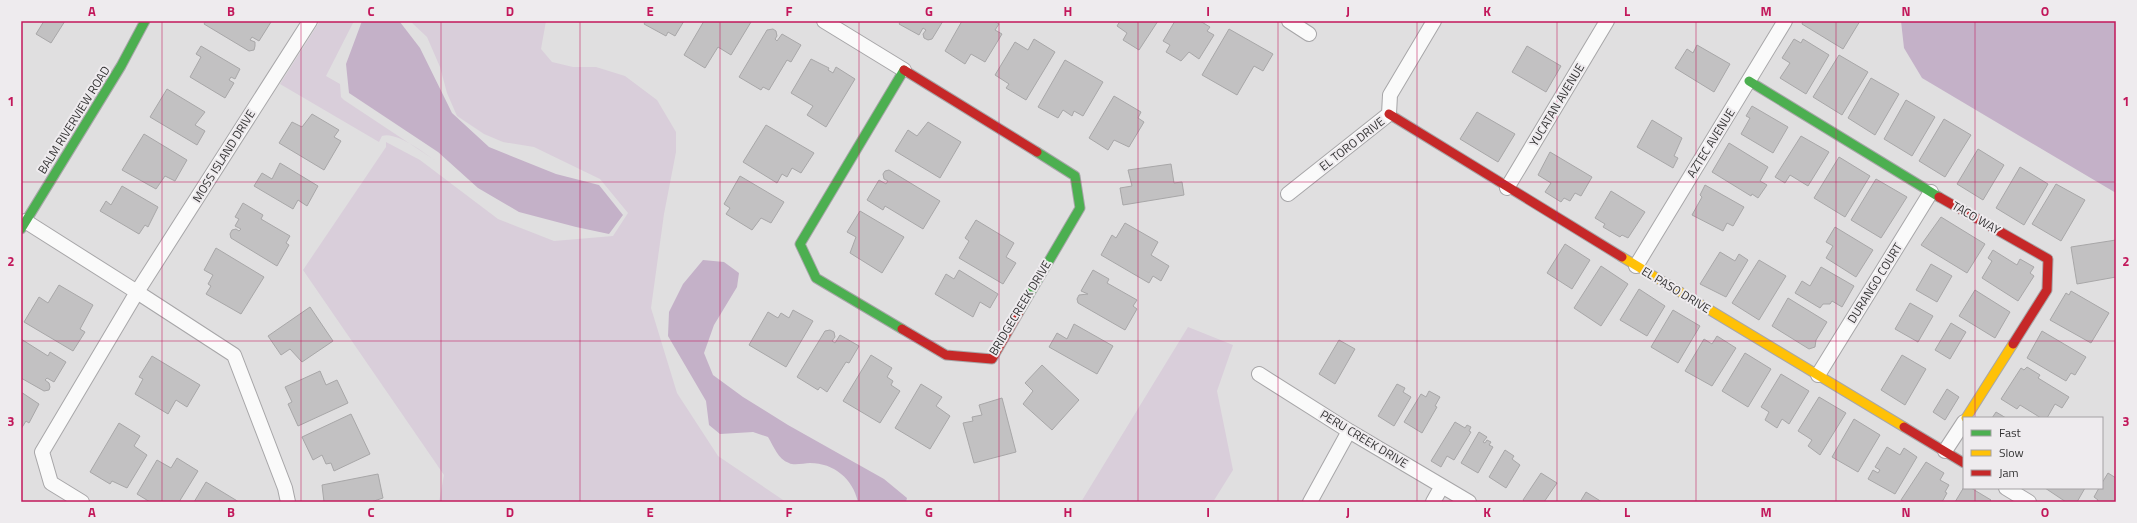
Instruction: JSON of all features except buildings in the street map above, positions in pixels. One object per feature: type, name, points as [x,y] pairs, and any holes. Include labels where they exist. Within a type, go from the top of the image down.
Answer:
[{"type":"street","name":"BALM RIVERVIEW ROAD","points":[[23,225],[121,66],[145,21]]},
{"type":"street","name":"MOSS ISLAND DRIVE","points":[[82,502],[51,483],[42,452],[137,292],[310,21]]},
{"type":"street","name":"BRIDGECREEK DRIVE","points":[[824,21],[904,70],[1074,176],[1080,208],[992,359],[946,355],[816,278],[800,244],[904,70]]},
{"type":"street","points":[[1289,21],[1309,34]]},
{"type":"street","name":"EL TORO DRIVE","points":[[1288,194],[1389,114],[1390,95],[1434,21]]},
{"type":"street","name":"YUCATAN AVENUE","points":[[1507,188],[1606,21]]},
{"type":"street","name":"AZTEC AVENUE","points":[[1636,266],[1785,21]]},
{"type":"street","name":"TACO WAY","points":[[1749,81],[1931,192],[2048,259],[2047,290],[1967,417]]},
{"type":"street","name":"EL PASO DRIVE","points":[[1389,114],[1507,188],[1963,462]]},
{"type":"street","name":"DURANGO COURT","points":[[1818,375],[1931,192]]},
{"type":"street","points":[[23,225],[137,292],[234,355],[285,488],[288,502]]},
{"type":"street","name":"PERU CREEK DRIVE","points":[[1259,374],[1349,431],[1469,502]]},
{"type":"street","points":[[1945,451],[1963,424]]},
{"type":"street","points":[[1310,502],[1349,431]]},
{"type":"street","points":[[1433,502],[1442,486]]},
{"type":"street","points":[[2008,489],[2029,502]]},
{"type":"shaded area","points":[[320,21],[354,21],[326,76],[340,84],[341,97],[344,100],[404,140],[388,135],[382,136],[379,142],[280,84]]},
{"type":"shaded area","points":[[362,21],[400,22],[420,48],[452,113],[489,147],[556,174],[599,185],[623,215],[609,234],[519,212],[478,188],[438,152],[349,93],[346,64]]},
{"type":"shaded area","points":[[410,21],[546,21],[541,49],[552,62],[573,67],[596,67],[625,76],[657,100],[676,132],[676,152],[664,214],[651,308],[677,393],[718,456],[786,502],[439,502],[444,475],[303,270],[386,147],[386,142],[420,160],[498,219],[554,241],[613,236],[628,213],[600,179],[534,147],[503,142],[484,134],[457,116],[447,93],[440,67],[427,37]]},
{"type":"shaded area","points":[[1901,21],[2116,21],[2116,193],[1922,78],[1904,48]]},
{"type":"shaded area","points":[[703,260],[724,262],[739,273],[737,287],[714,325],[704,353],[713,375],[743,397],[788,425],[884,479],[907,498],[906,502],[858,502],[852,486],[834,469],[819,464],[791,464],[779,456],[768,437],[753,432],[720,434],[709,425],[706,401],[668,336],[669,312],[683,284]]},
{"type":"shaded area","points":[[1188,327],[1233,345],[1217,391],[1233,470],[1213,502],[1081,502]]},
{"type":"traffic: fast","points":[[21,229],[121,66],[145,21]]},
{"type":"traffic: fast","points":[[902,329],[816,278],[800,244],[904,70]]},
{"type":"traffic: fast","points":[[1749,81],[1939,197]]},
{"type":"traffic: fast","points":[[1019,312],[1080,208],[1075,176],[1037,152]]},
{"type":"traffic: slow","points":[[1622,257],[1904,427]]},
{"type":"traffic: slow","points":[[1967,417],[2013,344]]},
{"type":"traffic: jam","points":[[904,70],[1037,152]]},
{"type":"traffic: jam","points":[[1389,114],[1622,257]]},
{"type":"traffic: jam","points":[[1939,197],[2048,259],[2047,290],[2013,344]]},
{"type":"traffic: jam","points":[[902,329],[946,355],[992,359],[1019,312]]},
{"type":"traffic: jam","points":[[1904,427],[1963,462]]}]
